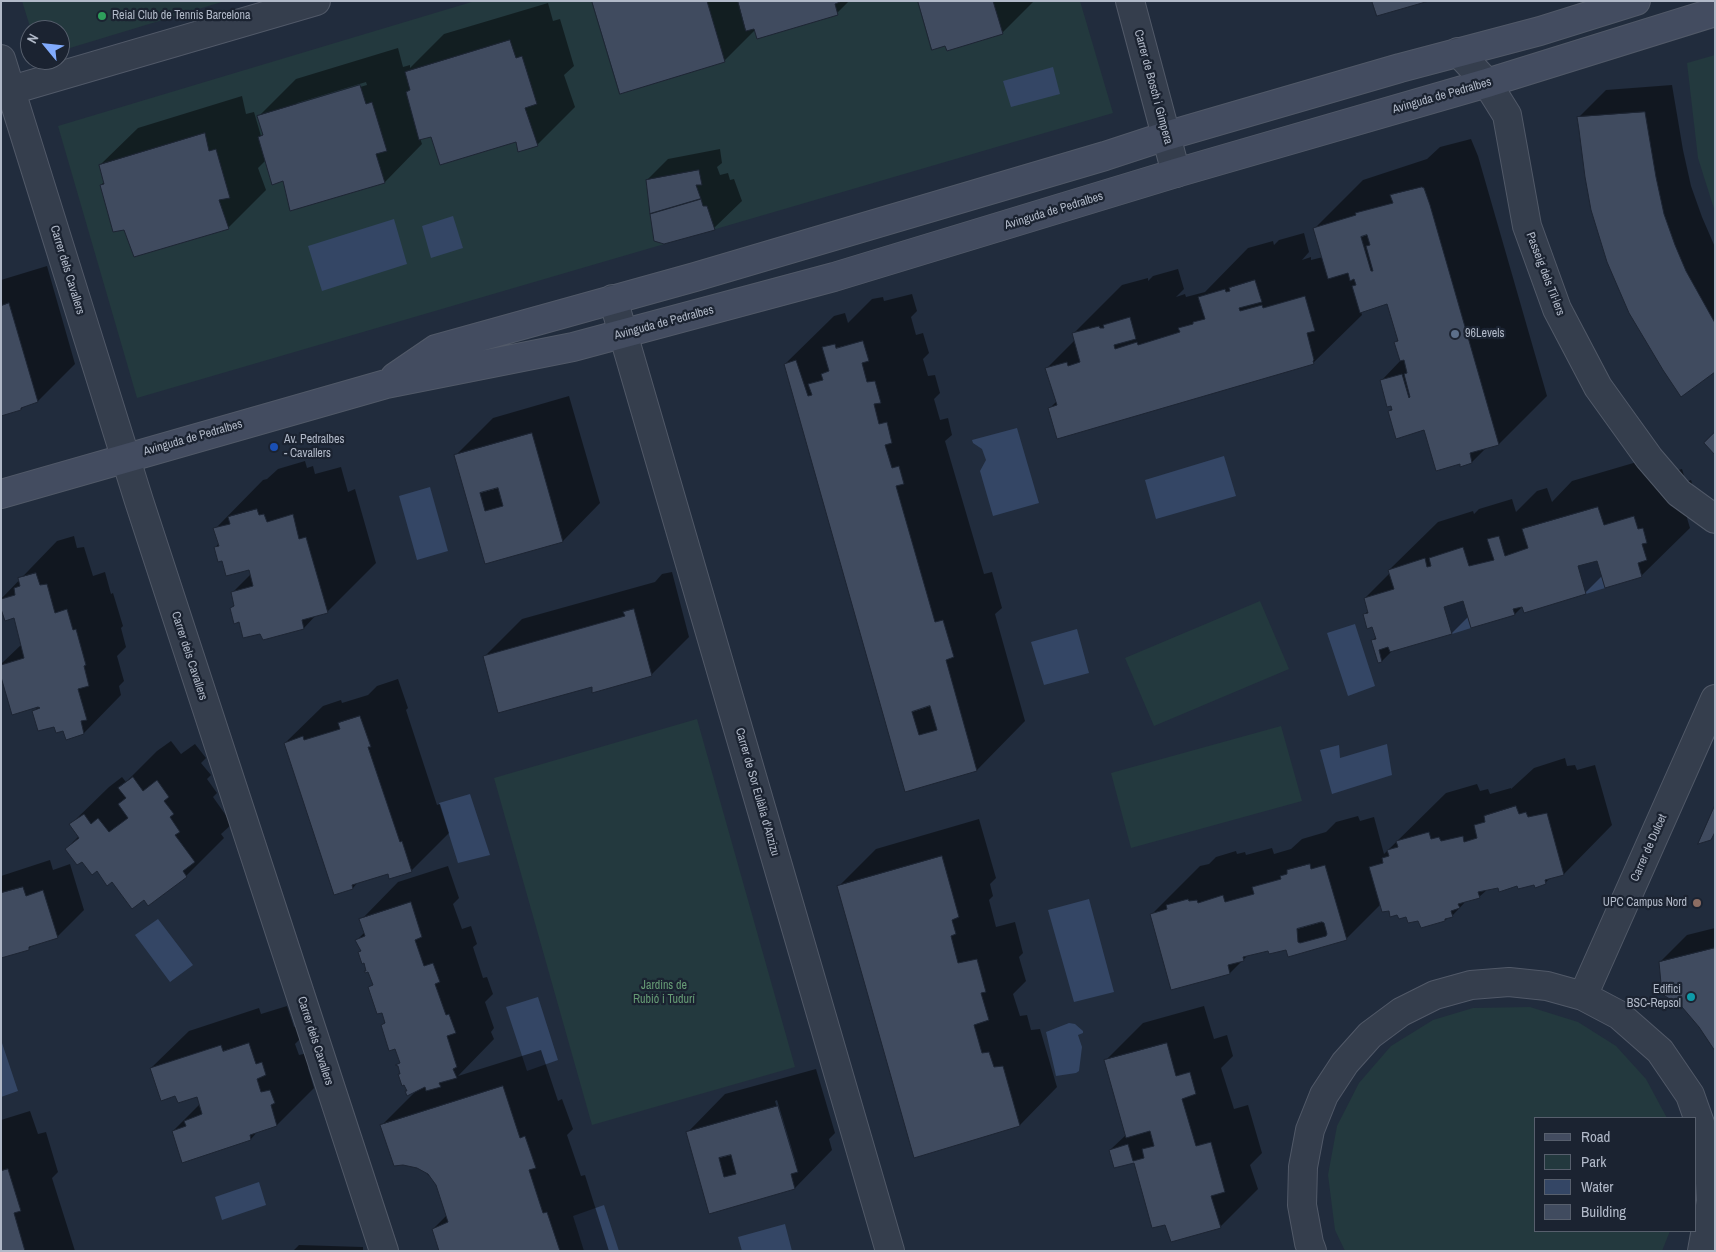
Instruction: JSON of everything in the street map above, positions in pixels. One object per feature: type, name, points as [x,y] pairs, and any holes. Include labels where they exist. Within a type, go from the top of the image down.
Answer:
[{"type":"street","points":[[6,91],[316,1]]},
{"type":"street","name":"Carrer de Bosch i Gimpera","points":[[1130,1],[1176,173]]},
{"type":"street","name":"Avinguda de Pedralbes","points":[[386,384],[436,349],[1636,1]]},
{"type":"street","name":"Avinguda de Pedralbes","points":[[1,494],[386,384],[573,347],[834,277],[1176,173],[1487,83],[1715,12]]},
{"type":"street","name":"Passeig dels Til·lers","points":[[1458,52],[1487,83],[1507,115],[1527,226],[1557,309],[1593,379],[1649,458],[1679,493],[1715,519]]},
{"type":"street","name":"Carrer dels Cavallers","points":[[1,59],[6,91],[384,1251]]},
{"type":"street","name":"Carrer de Sor Eulàlia d'Anzizu","points":[[613,299],[890,1251]]},
{"type":"street","name":"Carrer de Dulcet","points":[[1583,996],[1715,700]]},
{"type":"street","points":[[1303,1248],[1303,1167],[1310,1130],[1324,1094],[1345,1062],[1370,1035],[1401,1012],[1435,995],[1472,985],[1509,982],[1547,986],[1583,996],[1619,1015],[1660,1051],[1690,1095],[1708,1146],[1711,1200],[1702,1251]]},
{"type":"green space","name":"Reial Club de Tennis Barcelona","points":[[22,1],[225,1],[70,48],[70,20],[28,20]]},
{"type":"green space","points":[[475,1],[1080,1],[1113,113],[137,398],[58,126]]},
{"type":"green space","points":[[1715,55],[1715,212],[1698,158],[1687,63]]},
{"type":"green space","points":[[1260,601],[1289,669],[1154,726],[1125,658]]},
{"type":"green space","name":"Jardins de Rubió i Tudurí","points":[[697,719],[795,1067],[592,1125],[494,778]]},
{"type":"green space","points":[[1281,726],[1302,801],[1131,848],[1111,773]]},
{"type":"green space","points":[[1530,1007],[1578,1022],[1616,1046],[1646,1079],[1666,1117],[1534,1117],[1534,1232],[1670,1232],[1662,1251],[1345,1251],[1335,1230],[1328,1175],[1337,1126],[1359,1083],[1391,1046],[1433,1020],[1473,1008]]},
{"type":"water","points":[[1053,67],[1060,94],[1011,107],[1003,81]]},
{"type":"water","points":[[453,216],[463,248],[431,258],[422,226]]},
{"type":"water","points":[[394,219],[407,264],[322,291],[308,246]]},
{"type":"water","points":[[1017,428],[1039,503],[993,516],[980,471],[986,460],[982,449],[973,443],[972,440]]},
{"type":"water","points":[[1224,456],[1236,496],[1156,519],[1145,480]]},
{"type":"water","points":[[430,487],[448,551],[417,560],[399,496]]},
{"type":"water","points":[[1597,561],[1605,588],[1586,594],[1578,566]]},
{"type":"water","points":[[1463,601],[1471,628],[1452,634],[1444,607]]},
{"type":"water","points":[[1355,624],[1375,686],[1348,696],[1327,633]]},
{"type":"water","points":[[1077,629],[1089,673],[1044,685],[1031,642]]},
{"type":"water","points":[[1387,744],[1392,775],[1332,794],[1320,750],[1339,745],[1340,758]]},
{"type":"water","points":[[470,794],[490,855],[458,863],[439,803]]},
{"type":"water","points":[[1089,899],[1114,992],[1074,1002],[1048,910]]},
{"type":"water","points":[[158,919],[193,965],[170,982],[135,935]]},
{"type":"water","points":[[538,997],[558,1060],[527,1071],[506,1007]]},
{"type":"water","points":[[1069,1023],[1075,1024],[1083,1031],[1083,1033],[1078,1035],[1082,1047],[1079,1071],[1056,1076],[1046,1032]]},
{"type":"water","points":[[1,1040],[18,1091],[1,1097]]},
{"type":"water","points":[[259,1182],[266,1205],[222,1220],[215,1197]]},
{"type":"water","points":[[604,1205],[619,1251],[584,1251],[573,1216]]},
{"type":"water","points":[[785,1224],[792,1251],[742,1251],[738,1237]]},
{"type":"building","points":[[592,1],[707,1],[725,62],[620,94]]},
{"type":"building","points":[[738,1],[840,2],[835,4],[838,15],[757,39],[754,29],[746,31]]},
{"type":"building","points":[[918,1],[993,1],[1003,34],[947,51],[945,46],[932,50]]},
{"type":"building","points":[[1372,1],[1429,1],[1377,16]]},
{"type":"building","points":[[510,40],[516,58],[522,56],[537,104],[525,108],[538,146],[518,152],[516,142],[440,165],[431,137],[419,140],[406,92],[410,90],[405,72]]},
{"type":"building","points":[[360,85],[366,104],[372,102],[387,151],[376,154],[385,183],[290,211],[283,181],[272,185],[258,137],[263,135],[257,116]]},
{"type":"building","points":[[1645,112],[1664,214],[1686,271],[1715,323],[1715,372],[1681,397],[1629,313],[1607,262],[1591,210],[1577,117]]},
{"type":"building","points":[[205,133],[209,151],[216,149],[230,198],[219,200],[229,229],[134,257],[124,230],[113,232],[100,185],[104,184],[99,165]]},
{"type":"building","points":[[699,170],[702,185],[696,185],[701,199],[650,214],[646,180]]},
{"type":"building","points":[[1424,188],[1499,445],[1470,453],[1472,463],[1460,467],[1460,464],[1436,471],[1424,430],[1396,439],[1388,411],[1392,410],[1391,406],[1387,407],[1380,380],[1402,374],[1410,397],[1404,374],[1407,373],[1404,360],[1400,361],[1394,342],[1398,341],[1387,304],[1360,313],[1352,286],[1356,285],[1354,279],[1350,281],[1348,273],[1328,279],[1313,228],[1356,215],[1355,213],[1393,203],[1390,195]],"holes":[[[1367,235],[1370,245],[1366,246],[1373,271],[1371,271],[1361,237]]]},
{"type":"building","points":[[701,199],[703,206],[707,206],[715,230],[664,244],[654,241],[650,214]]},
{"type":"building","points":[[1255,280],[1262,302],[1239,308],[1240,311],[1262,305],[1263,308],[1305,296],[1315,331],[1307,333],[1314,364],[1057,439],[1048,408],[1057,405],[1045,368],[1067,362],[1068,366],[1080,362],[1072,333],[1099,326],[1104,328],[1103,325],[1130,317],[1136,339],[1114,345],[1115,349],[1137,342],[1138,345],[1180,332],[1178,328],[1205,319],[1198,297],[1225,289],[1226,292],[1230,291],[1229,288]]},
{"type":"building","points":[[9,303],[38,402],[1,416],[1,306]]},
{"type":"building","points":[[863,341],[869,361],[862,363],[867,382],[875,381],[881,403],[874,404],[879,424],[887,422],[892,443],[885,445],[892,468],[899,466],[904,484],[896,486],[935,622],[943,620],[954,657],[946,660],[977,771],[905,792],[784,364],[796,360],[808,396],[812,395],[808,384],[823,380],[821,374],[829,371],[822,347],[835,344],[836,348]],"holes":[[[930,706],[937,730],[919,735],[912,712]]]},
{"type":"building","points":[[1715,432],[1715,455],[1704,443]]},
{"type":"building","points":[[532,433],[563,542],[485,564],[454,455]],"holes":[[[498,488],[503,506],[485,511],[480,493]]]},
{"type":"building","points":[[1598,507],[1604,525],[1634,516],[1638,529],[1643,528],[1647,543],[1642,544],[1647,560],[1638,563],[1642,577],[1605,588],[1597,561],[1578,566],[1586,594],[1524,613],[1522,607],[1513,609],[1515,615],[1471,628],[1463,601],[1444,607],[1452,634],[1390,652],[1388,647],[1379,650],[1382,662],[1378,663],[1371,640],[1376,639],[1372,627],[1367,629],[1363,614],[1368,613],[1364,598],[1394,589],[1388,570],[1425,558],[1427,567],[1431,566],[1429,558],[1463,547],[1469,566],[1494,560],[1487,539],[1499,536],[1505,556],[1528,548],[1522,529]]},
{"type":"building","points":[[257,509],[259,515],[264,514],[267,522],[293,514],[299,539],[306,537],[328,613],[302,620],[304,629],[263,640],[260,634],[243,638],[239,622],[234,624],[230,608],[234,606],[231,592],[253,586],[249,570],[226,576],[222,561],[218,562],[214,547],[219,546],[213,528],[230,524],[228,517]]},
{"type":"building","points":[[36,573],[40,585],[47,584],[55,613],[67,609],[73,630],[76,629],[86,665],[84,666],[89,686],[78,689],[87,720],[81,721],[84,734],[66,740],[63,731],[56,733],[54,727],[38,731],[32,711],[40,708],[38,707],[12,715],[1,677],[1,665],[24,658],[14,618],[5,621],[1,609],[1,599],[15,595],[14,588],[20,586],[18,578]]},
{"type":"building","points":[[634,609],[652,676],[592,693],[592,687],[498,713],[483,656],[625,616],[623,612]]},
{"type":"building","points":[[360,716],[371,747],[368,747],[412,872],[389,879],[388,874],[352,885],[353,889],[334,895],[284,743],[303,736],[304,740],[340,729],[338,723]]},
{"type":"building","points":[[133,777],[143,791],[157,780],[169,797],[164,801],[174,814],[170,817],[180,832],[175,835],[195,862],[183,871],[187,877],[148,906],[144,900],[132,909],[112,882],[107,886],[97,871],[92,875],[82,862],[77,865],[65,849],[79,838],[69,824],[84,814],[91,824],[98,818],[109,832],[128,818],[118,804],[126,798],[118,788]]},
{"type":"building","points":[[1715,805],[1715,832],[1711,840],[1698,844]]},
{"type":"building","points":[[1516,806],[1519,814],[1526,812],[1528,817],[1547,813],[1564,875],[1545,880],[1546,884],[1535,888],[1534,885],[1518,889],[1517,886],[1499,892],[1498,888],[1478,892],[1480,898],[1458,904],[1460,908],[1451,911],[1453,917],[1421,928],[1418,921],[1408,923],[1406,917],[1399,919],[1397,915],[1390,917],[1389,911],[1382,912],[1369,867],[1383,863],[1382,858],[1389,856],[1387,850],[1398,847],[1396,841],[1429,832],[1431,839],[1439,837],[1441,841],[1463,836],[1464,842],[1477,838],[1474,825],[1485,822],[1484,816]]},
{"type":"building","points":[[942,856],[959,917],[952,920],[956,934],[951,936],[958,963],[977,959],[986,992],[981,993],[989,1020],[974,1025],[982,1053],[989,1052],[994,1067],[1003,1066],[1020,1126],[914,1158],[837,886]]},
{"type":"building","points":[[1310,864],[1311,869],[1325,865],[1347,940],[1288,957],[1286,950],[1269,954],[1268,951],[1243,957],[1244,961],[1228,965],[1230,974],[1171,990],[1150,914],[1167,909],[1166,905],[1188,899],[1189,901],[1197,900],[1198,903],[1223,895],[1225,902],[1254,894],[1252,887],[1281,879],[1280,876],[1287,874],[1287,870]],"holes":[[[1324,923],[1326,936],[1298,942],[1297,929]]]},
{"type":"building","points":[[23,887],[26,896],[43,890],[58,938],[29,947],[29,950],[1,958],[1,893]]},
{"type":"building","points":[[411,902],[422,937],[415,940],[424,966],[433,963],[440,982],[435,984],[446,1015],[449,1014],[456,1033],[447,1036],[457,1067],[453,1069],[457,1078],[439,1083],[441,1087],[426,1091],[425,1087],[407,1096],[405,1091],[407,1091],[404,1085],[402,1086],[398,1074],[400,1074],[398,1066],[395,1065],[400,1063],[395,1049],[389,1051],[381,1025],[385,1023],[382,1013],[377,1014],[368,987],[373,985],[368,972],[365,973],[364,971],[366,971],[364,963],[362,964],[358,952],[361,951],[355,940],[365,936],[359,919]]},
{"type":"building","name":"Edifici BSC-Repsol","points":[[1715,948],[1715,1051],[1699,1027],[1682,1007],[1662,994],[1659,962]]},
{"type":"building","points":[[249,1043],[256,1064],[262,1062],[266,1075],[257,1079],[261,1092],[270,1090],[275,1103],[271,1105],[277,1126],[250,1135],[251,1140],[182,1163],[172,1131],[186,1126],[184,1121],[202,1114],[197,1097],[178,1103],[175,1096],[161,1101],[150,1068],[221,1045],[223,1051]]},
{"type":"building","points":[[1167,1043],[1176,1076],[1190,1072],[1196,1094],[1182,1099],[1196,1146],[1211,1142],[1225,1192],[1211,1196],[1221,1228],[1171,1242],[1165,1225],[1152,1228],[1134,1163],[1114,1168],[1109,1150],[1128,1144],[1133,1161],[1144,1158],[1142,1149],[1154,1146],[1150,1131],[1126,1138],[1104,1060]]},
{"type":"building","points":[[503,1086],[520,1138],[525,1136],[536,1168],[529,1170],[543,1213],[547,1212],[560,1251],[439,1251],[432,1229],[448,1222],[436,1185],[428,1174],[417,1168],[403,1165],[394,1166],[380,1125]]},
{"type":"building","points":[[778,1106],[798,1172],[791,1174],[795,1189],[709,1214],[686,1132]],"holes":[[[731,1155],[736,1174],[724,1177],[719,1158]]]},
{"type":"building","points":[[8,1169],[21,1211],[14,1213],[25,1251],[1,1251],[1,1171]]},
{"type":"place","name":"Reial Club de Tennis Barcelona","points":[[102,16]]},
{"type":"place","name":"96Levels","points":[[1455,334]]},
{"type":"place","name":"Av. Pedralbes - Cavallers","points":[[274,447]]},
{"type":"place","name":"UPC Campus Nord","points":[[1697,903]]},
{"type":"place","name":"Edifici BSC-Repsol","points":[[1691,997]]}]
